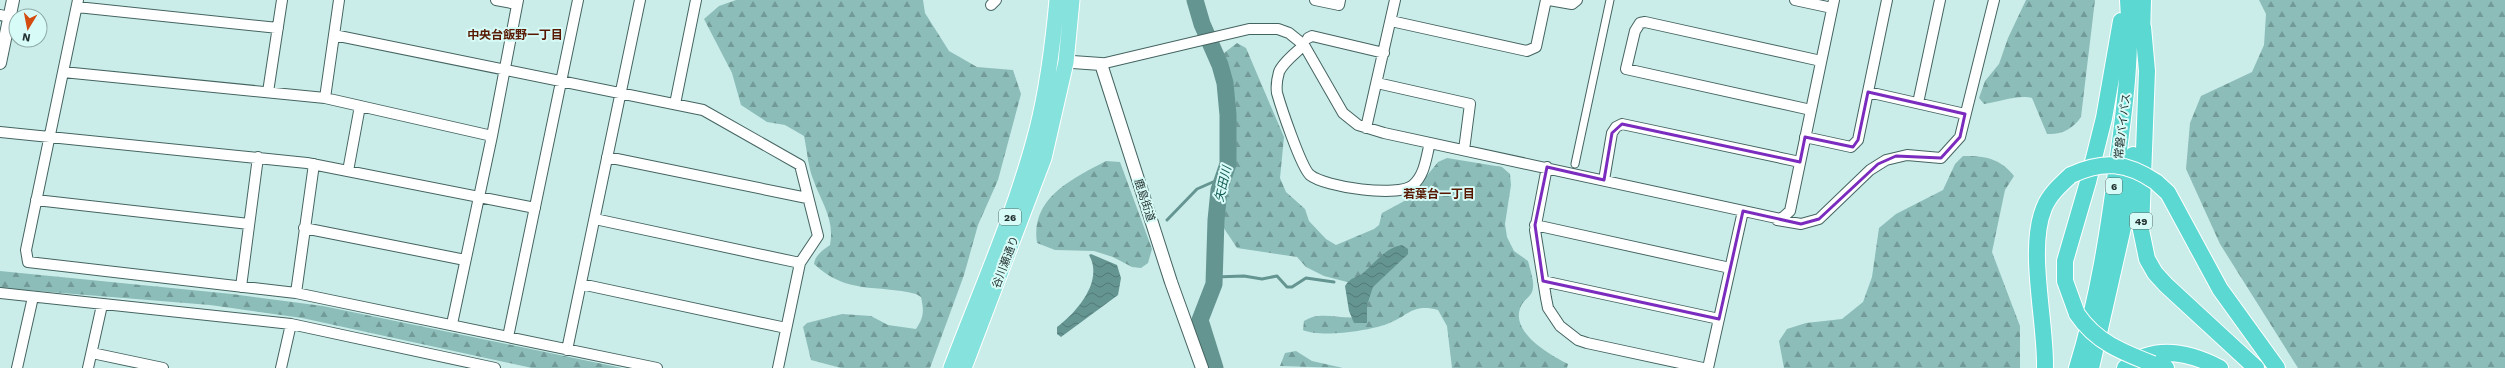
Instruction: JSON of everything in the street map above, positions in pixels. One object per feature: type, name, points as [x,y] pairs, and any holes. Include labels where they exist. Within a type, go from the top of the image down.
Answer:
[{"type":"highway","points":[[2124,0],[2104,118],[2088,182],[2065,261],[2065,281],[2077,314],[2086,328],[2097,338],[2115,348],[2160,366]]},
{"type":"highway","name":"常磐バイパス","points":[[2077,368],[2109,229],[2126,98],[2130,23],[2128,0]]},
{"type":"highway","name":"常磐バイパス","points":[[2091,368],[2124,223],[2132,161],[2143,27],[2143,0]]},
{"type":"highway","name":"49","points":[[2143,27],[2147,71],[2141,230],[2147,258],[2155,272],[2166,285],[2256,368]]},
{"type":"highway","points":[[2045,368],[2036,241],[2044,207],[2060,184],[2071,175],[2085,169],[2110,165],[2138,170],[2156,182],[2168,193],[2220,289],[2277,368]]},
{"type":"highway","points":[[2125,368],[2148,356],[2163,352],[2189,355],[2220,368]]},
{"type":"main road","name":"26","points":[[1057,0],[1059,61]]},
{"type":"main road","name":"26","points":[[951,368],[1025,172],[1059,61],[1072,0]]},
{"type":"main road","name":"谷川瀬通り","points":[[964,368],[1044,158],[1059,61]]},
{"type":"street","points":[[0,63],[4,16],[13,0]]},
{"type":"street","points":[[268,92],[282,0]]},
{"type":"street","points":[[325,98],[339,0]]},
{"type":"street","points":[[452,324],[492,136],[517,2],[496,0]]},
{"type":"street","points":[[508,337],[578,0]]},
{"type":"street","points":[[567,350],[640,0]]},
{"type":"street","points":[[675,104],[696,0]]},
{"type":"street","points":[[1315,0],[1339,5],[1340,0]]},
{"type":"street","points":[[1366,128],[1395,0]]},
{"type":"street","points":[[1391,21],[1527,50],[1536,47],[1547,0],[1572,4],[1577,0]]},
{"type":"street","points":[[1575,164],[1610,0]]},
{"type":"street","points":[[1775,219],[1784,218],[1790,211],[1833,4],[1795,0]]},
{"type":"street","points":[[1805,136],[1851,147],[1858,140],[1887,0]]},
{"type":"street","points":[[1918,103],[1940,0]]},
{"type":"street","points":[[1059,61],[1101,64],[1257,28],[1290,33],[1306,41],[1343,113],[1358,125],[1366,128],[1800,224],[1819,219],[1870,170],[1886,160],[1907,155],[1941,158],[1960,136],[1994,0]]},
{"type":"street","points":[[278,28],[77,4],[26,250],[28,262],[296,293],[452,324],[567,350],[657,368]]},
{"type":"street","points":[[1811,110],[1626,69],[1635,31],[1640,23],[1645,22],[1821,61]]},
{"type":"street","points":[[334,34],[703,110],[800,164],[807,198],[818,236],[800,263],[778,368]]},
{"type":"street","points":[[1384,53],[1312,36],[1280,70],[1277,92],[1300,158],[1310,175],[1321,180],[1374,192],[1402,190],[1413,186],[1420,178],[1430,143]]},
{"type":"street","name":"鹿島街道","points":[[1101,64],[1171,282],[1202,368]]},
{"type":"street","points":[[63,72],[325,98],[492,136]]},
{"type":"street","points":[[1377,83],[1470,104],[1464,150]]},
{"type":"street","points":[[1868,92],[1965,114]]},
{"type":"street","points":[[348,171],[360,106]]},
{"type":"street","points":[[1604,180],[1612,133],[1616,127],[1622,124],[1800,162]]},
{"type":"street","points":[[0,132],[258,157],[314,164],[535,208]]},
{"type":"street","points":[[240,287],[258,157]]},
{"type":"street","points":[[607,157],[807,198]]},
{"type":"street","points":[[296,293],[314,164]]},
{"type":"street","points":[[1547,168],[1535,225],[1548,308],[1560,326],[1578,340],[1703,368]]},
{"type":"street","points":[[36,200],[249,224]]},
{"type":"street","points":[[1708,368],[1743,211]]},
{"type":"street","points":[[595,218],[800,263]]},
{"type":"street","points":[[1535,225],[1730,268]]},
{"type":"street","points":[[304,228],[465,260]]},
{"type":"street","points":[[1543,281],[1719,319]]},
{"type":"street","points":[[581,284],[786,328]]},
{"type":"street","points":[[0,293],[102,305],[204,313],[291,324],[469,365],[495,368]]},
{"type":"street","points":[[18,368],[33,296]]},
{"type":"street","points":[[88,368],[102,305]]},
{"type":"street","points":[[281,368],[291,324]]},
{"type":"street","points":[[92,353],[162,368]]},
{"type":"highlighted area","points":[[1868,92],[1965,114],[1960,137],[1941,158],[1896,156],[1878,164],[1819,219],[1801,224],[1743,211],[1719,319],[1543,281],[1535,225],[1547,167],[1604,180],[1612,133],[1622,124],[1800,162],[1805,137],[1853,147],[1858,140]]},
{"type":"green space","points":[[736,0],[923,0],[925,13],[949,51],[977,67],[1013,70],[1021,94],[998,180],[978,225],[964,275],[930,368],[841,368],[811,360],[803,327],[807,323],[842,314],[871,316],[888,325],[916,329],[921,321],[923,306],[921,297],[916,294],[850,284],[826,274],[814,264],[818,255],[830,245],[831,227],[811,174],[804,136],[785,125],[767,122],[741,105],[732,73],[704,19],[719,6]]},
{"type":"green space","points":[[2026,0],[2095,0],[2081,117],[2074,125],[2062,132],[2047,134],[2032,98],[2021,97],[1984,104],[1979,98],[1985,81],[1999,64],[2008,38]]},
{"type":"green space","points":[[2259,0],[2505,0],[2505,368],[2298,368],[2220,244],[2186,169],[2190,123],[2201,96],[2252,72],[2264,45],[2266,14]]},
{"type":"green space","points":[[1237,43],[1246,48],[1284,137],[1280,178],[1286,192],[1305,209],[1309,221],[1326,239],[1336,245],[1374,229],[1379,225],[1382,213],[1408,199],[1438,162],[1447,158],[1502,167],[1510,174],[1511,185],[1505,224],[1507,237],[1514,251],[1528,261],[1533,282],[1531,294],[1521,306],[1519,316],[1521,325],[1533,341],[1542,349],[1568,364],[1567,368],[1452,368],[1447,326],[1438,310],[1429,308],[1422,308],[1410,312],[1379,327],[1357,331],[1345,333],[1321,333],[1303,330],[1304,321],[1317,316],[1359,317],[1355,284],[1324,276],[1306,267],[1297,257],[1237,248],[1216,216],[1213,203],[1226,127],[1223,88],[1224,53]]},
{"type":"green space","points":[[1963,156],[1992,159],[2003,165],[2014,176],[2005,190],[1992,252],[2020,326],[2020,368],[1784,368],[1779,341],[1787,329],[1806,323],[1842,319],[1863,302],[1872,277],[1879,228],[1896,214],[1943,190],[1955,164]]},
{"type":"green space","points":[[1106,161],[1120,162],[1152,249],[1148,263],[1141,268],[1132,267],[1113,257],[1094,251],[1055,250],[1037,243],[1037,227],[1040,214],[1047,202],[1067,183]]},
{"type":"green space","points":[[0,271],[232,294],[323,306],[622,368],[532,368],[302,318],[210,305],[0,288]]},
{"type":"green space","points":[[1296,351],[1312,361],[1343,368],[1280,366],[1285,353]]},
{"type":"water","points":[[1402,245],[1408,249],[1408,254],[1373,287],[1367,305],[1367,323],[1354,323],[1349,311],[1345,286],[1351,280],[1362,274],[1380,256],[1390,249]]},
{"type":"water","points":[[1091,254],[1117,265],[1121,278],[1118,295],[1061,337],[1057,334],[1057,327],[1073,313],[1086,295],[1091,285],[1093,265],[1089,255]]},
{"type":"waterway","name":"矢田川","points":[[1195,0],[1202,24],[1220,65],[1225,83],[1228,115],[1228,164],[1219,190],[1216,220],[1214,284],[1200,320],[1215,368]]},
{"type":"waterway","points":[[1167,220],[1197,189],[1222,178]]},
{"type":"waterway","points":[[1215,277],[1244,276],[1262,279],[1277,276],[1287,287],[1292,287],[1306,278],[1334,282]]},
{"type":"district","name":"中央台飯野一丁目","points":[[515,35]]},
{"type":"district","name":"若葉台一丁目","points":[[1439,194]]}]
